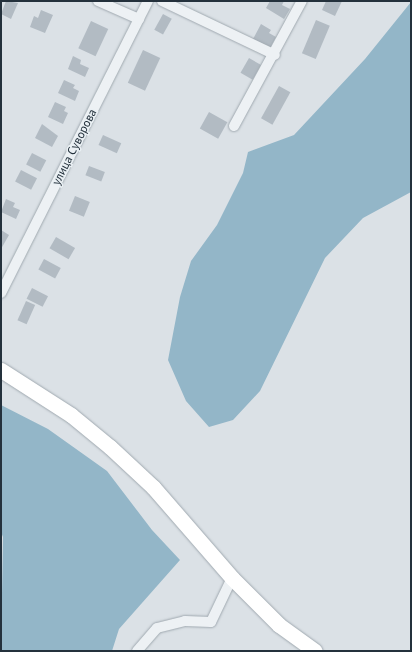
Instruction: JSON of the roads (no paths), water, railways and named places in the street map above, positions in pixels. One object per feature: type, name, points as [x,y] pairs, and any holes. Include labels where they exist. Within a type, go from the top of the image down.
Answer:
[{"type":"main road","points":[[1,370],[71,415],[110,447],[153,487],[232,578],[279,625],[307,648]]},
{"type":"street","points":[[98,1],[139,19]]},
{"type":"street","name":"улица Суворова","points":[[1,293],[148,1]]},
{"type":"street","points":[[162,1],[275,55]]},
{"type":"street","points":[[234,126],[275,55],[302,1]]},
{"type":"street","points":[[137,651],[157,628],[185,621],[212,622],[232,578]]},
{"type":"water","points":[[411,2],[411,192],[363,218],[325,258],[260,391],[233,420],[209,427],[186,401],[168,360],[180,297],[191,261],[217,225],[243,173],[248,152],[294,135],[365,59]]},
{"type":"water","points":[[1,405],[48,429],[107,471],[152,530],[180,560],[119,629],[112,651],[1,651],[3,537],[1,532]]}]
